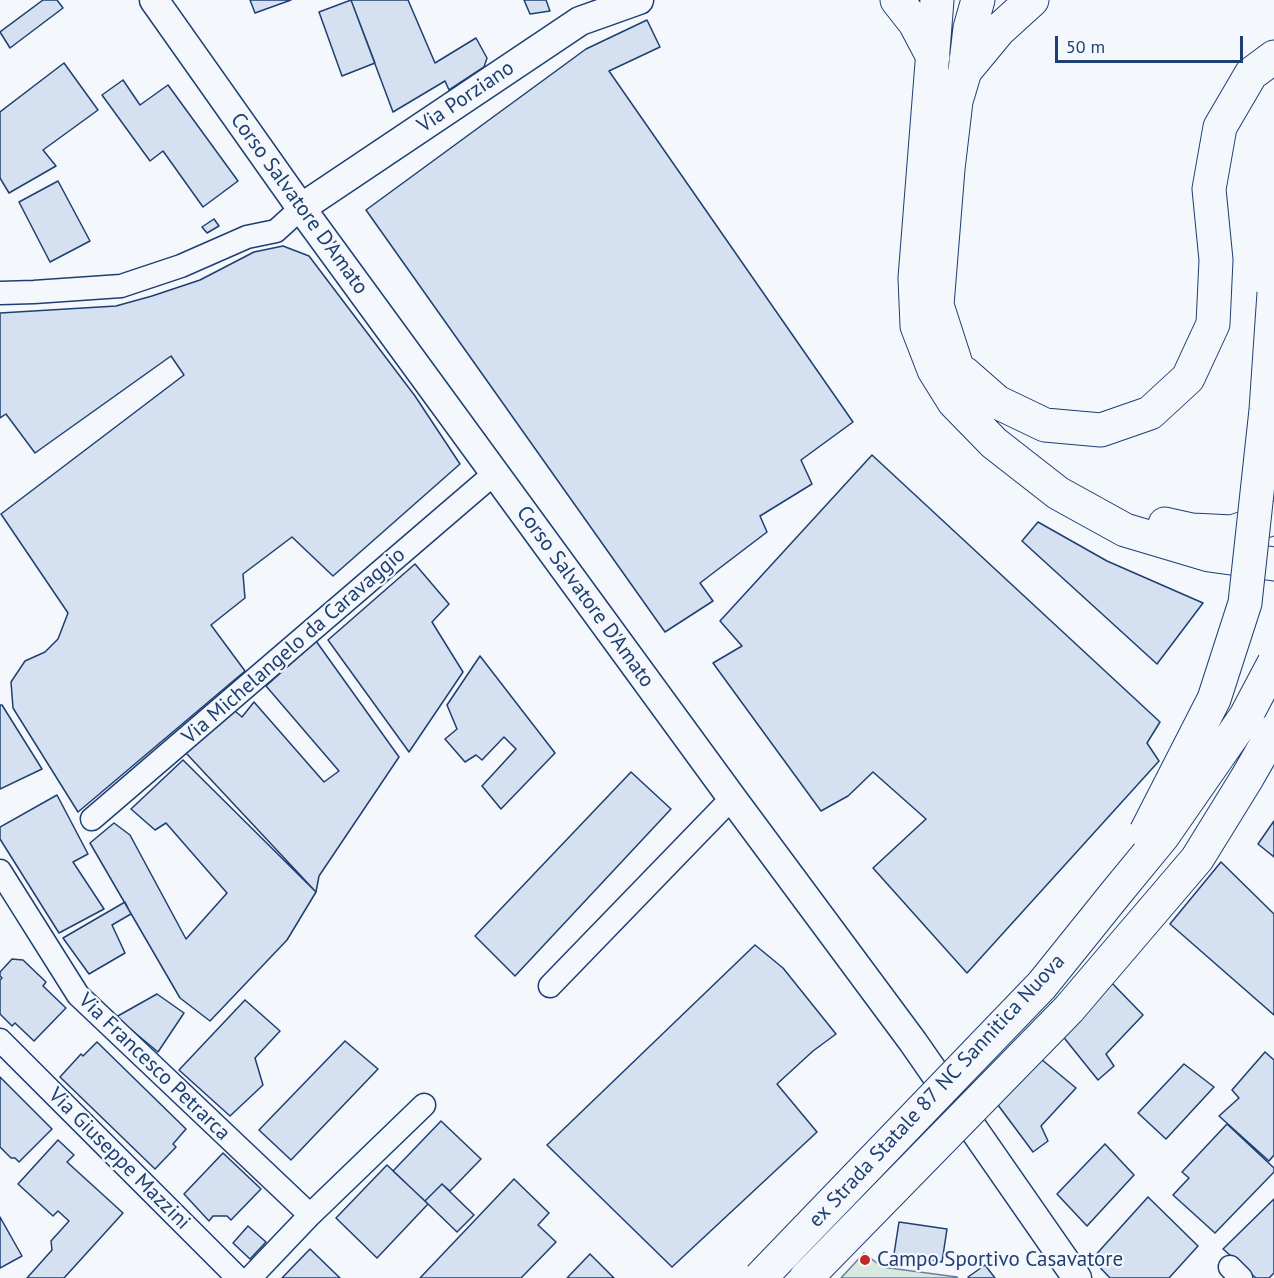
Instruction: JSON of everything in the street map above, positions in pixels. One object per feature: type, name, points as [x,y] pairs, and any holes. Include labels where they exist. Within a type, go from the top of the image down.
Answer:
[{"type":"highway","points":[[897,0],[915,23],[933,57]]},
{"type":"highway","points":[[937,0],[915,278],[917,326],[934,370],[954,402],[994,443],[1058,493],[1125,530],[1209,555],[1274,564]]},
{"type":"highway","points":[[978,0],[970,28],[965,70],[956,101],[937,305],[957,367],[976,400],[1005,429],[1053,468],[1098,497],[1150,520],[1192,530],[1232,532],[1274,518]]},
{"type":"highway","points":[[965,70],[999,30],[1032,0]]},
{"type":"highway","points":[[957,367],[997,402],[1045,425],[1101,430],[1150,413],[1188,378],[1213,324],[1216,260],[1209,189],[1220,127],[1251,74],[1274,57]]},
{"type":"highway","points":[[1116,893],[1214,699],[1245,603],[1266,410],[1274,293]]},
{"type":"highway","name":"ex Strada Statale 87 NC Sannitica Nuova","points":[[760,1278],[1042,985],[1162,837],[1246,716],[1274,663]]},
{"type":"highway","name":"ex Strada Statale 87 NC Sannitica Nuova","points":[[806,1278],[1069,1009],[1197,859],[1274,731]]},
{"type":"highway","points":[[1247,778],[1274,753]]},
{"type":"street","name":"Corso Salvatore D'Amato","points":[[154,0],[301,208],[913,1042],[1077,1278]]},
{"type":"street","name":"Via Porziano","points":[[301,208],[580,21],[639,0]]},
{"type":"street","points":[[0,293],[121,286],[181,266],[248,237],[267,218],[301,208]]},
{"type":"street","name":"Via Michelangelo da Caravaggio","points":[[92,819],[495,473]]},
{"type":"street","points":[[550,986],[732,798]]},
{"type":"street","name":"Via Francesco Petrarca","points":[[0,871],[78,995],[310,1215]]},
{"type":"street","name":"Via Giuseppe Mazzini","points":[[0,1040],[238,1278]]},
{"type":"street","points":[[249,1278],[310,1215],[424,1105]]},
{"type":"shaded area","name":"Campo Sportivo Casavatore","points":[[864,1253],[882,1267],[958,1278],[841,1278]]},
{"type":"building","points":[[43,0],[57,0],[63,8],[10,48],[0,32]]},
{"type":"building","points":[[250,0],[291,0],[255,13]]},
{"type":"building","points":[[351,0],[408,0],[435,63],[476,38],[487,58],[484,67],[449,90],[445,81],[393,112]]},
{"type":"building","points":[[351,0],[375,63],[342,76],[319,12]]},
{"type":"building","points":[[524,0],[546,0],[550,11],[530,14]]},
{"type":"building","points":[[647,20],[660,47],[609,71],[853,422],[801,460],[812,484],[760,516],[767,532],[700,583],[713,601],[665,632],[366,210],[586,49]]},
{"type":"building","points":[[64,63],[98,110],[43,150],[56,166],[9,193],[0,178],[0,112]]},
{"type":"building","points":[[123,80],[140,105],[168,85],[238,181],[203,207],[163,151],[150,161],[102,95]]},
{"type":"building","points":[[58,181],[90,241],[50,262],[19,202]]},
{"type":"building","points":[[214,219],[219,226],[207,233],[202,227]]},
{"type":"building","points":[[283,246],[309,256],[415,396],[460,464],[333,576],[292,537],[243,574],[245,598],[211,625],[245,671],[78,812],[13,708],[11,682],[25,661],[45,652],[58,639],[68,613],[1,514],[184,375],[171,356],[35,453],[6,414],[0,418],[0,313],[116,306],[200,280],[254,252]]},
{"type":"building","points":[[872,455],[1160,722],[1147,743],[1159,761],[967,973],[873,868],[926,819],[873,772],[848,796],[821,811],[713,663],[742,646],[720,621]]},
{"type":"building","points":[[1038,522],[1107,561],[1203,603],[1157,664],[1022,541]]},
{"type":"building","points":[[415,564],[449,604],[432,622],[463,672],[409,752],[328,640]]},
{"type":"building","points":[[316,641],[399,757],[319,876],[316,892],[186,753],[235,711],[242,717],[254,702],[324,782],[339,771],[266,686]]},
{"type":"building","points":[[480,656],[555,753],[501,809],[482,786],[516,749],[504,737],[482,760],[476,755],[465,762],[445,739],[457,729],[447,705]]},
{"type":"building","points":[[0,705],[42,769],[0,789]]},
{"type":"building","points":[[183,760],[316,892],[287,940],[210,1021],[180,998],[90,843],[114,823],[130,835],[186,939],[227,893],[166,823],[155,830],[131,809]]},
{"type":"building","points":[[631,772],[671,809],[515,976],[475,936]]},
{"type":"building","points":[[57,795],[88,854],[73,862],[104,909],[59,933],[0,839],[0,827]]},
{"type":"building","points":[[1274,821],[1274,857],[1258,844]]},
{"type":"building","points":[[1221,862],[1274,914],[1274,1015],[1170,924]]},
{"type":"building","points":[[125,902],[131,914],[112,925],[125,953],[89,974],[63,938]]},
{"type":"building","points":[[755,945],[783,968],[836,1034],[813,1051],[777,1084],[817,1132],[672,1267],[547,1145]]},
{"type":"building","points":[[12,959],[23,960],[46,982],[43,986],[66,1008],[34,1041],[15,1023],[12,1026],[0,1014],[0,980],[2,978],[0,972]]},
{"type":"building","points":[[1108,979],[1143,1015],[1106,1054],[1114,1066],[1098,1080],[1061,1034]]},
{"type":"building","points":[[157,994],[184,1013],[158,1052],[116,1017]]},
{"type":"building","points":[[245,1000],[280,1031],[255,1058],[263,1085],[230,1116],[179,1070]]},
{"type":"building","points":[[345,1041],[378,1069],[291,1160],[259,1130]]},
{"type":"building","points":[[97,1042],[186,1129],[173,1144],[176,1147],[155,1169],[60,1077],[81,1054],[83,1056]]},
{"type":"building","points":[[1265,1052],[1274,1060],[1274,1155],[1269,1161],[1219,1116],[1239,1098],[1232,1090]]},
{"type":"building","points":[[1041,1059],[1076,1088],[1041,1126],[1048,1141],[1033,1152],[998,1105]]},
{"type":"building","points":[[1184,1064],[1214,1087],[1166,1139],[1138,1113]]},
{"type":"building","points":[[0,1077],[52,1129],[19,1162],[11,1158],[0,1147]]},
{"type":"building","points":[[441,1121],[481,1159],[450,1191],[442,1184],[425,1201],[393,1171]]},
{"type":"building","points":[[1227,1124],[1274,1168],[1274,1172],[1215,1233],[1173,1195],[1189,1178],[1182,1172]]},
{"type":"building","points":[[58,1140],[74,1155],[67,1162],[123,1213],[64,1278],[27,1278],[52,1250],[51,1241],[69,1221],[58,1211],[53,1216],[18,1184]]},
{"type":"building","points":[[1105,1144],[1134,1175],[1087,1226],[1057,1194]]},
{"type":"building","points":[[223,1153],[261,1189],[231,1220],[227,1216],[213,1216],[209,1221],[184,1194]]},
{"type":"building","points":[[387,1165],[428,1204],[377,1258],[336,1218]]},
{"type":"building","points":[[514,1179],[549,1213],[538,1225],[556,1242],[521,1278],[420,1278]]},
{"type":"building","points":[[442,1184],[474,1215],[457,1232],[425,1201]]},
{"type":"building","points":[[1148,1197],[1198,1246],[1169,1278],[1110,1278],[1092,1259]]},
{"type":"building","points":[[1274,1199],[1274,1273],[1269,1278],[1256,1278],[1223,1249]]},
{"type":"building","points":[[0,1217],[22,1256],[0,1268]]},
{"type":"building","points":[[899,1222],[947,1229],[942,1262],[894,1254]]},
{"type":"building","points":[[248,1226],[266,1242],[250,1259],[233,1243]]},
{"type":"building","points":[[310,1249],[340,1278],[282,1278]]},
{"type":"building","points":[[590,1254],[614,1278],[567,1278]]},
{"type":"building","points":[[985,1265],[995,1278],[968,1277]]},
{"type":"place","name":"Campo Sportivo Casavatore","points":[[865,1260]]}]
